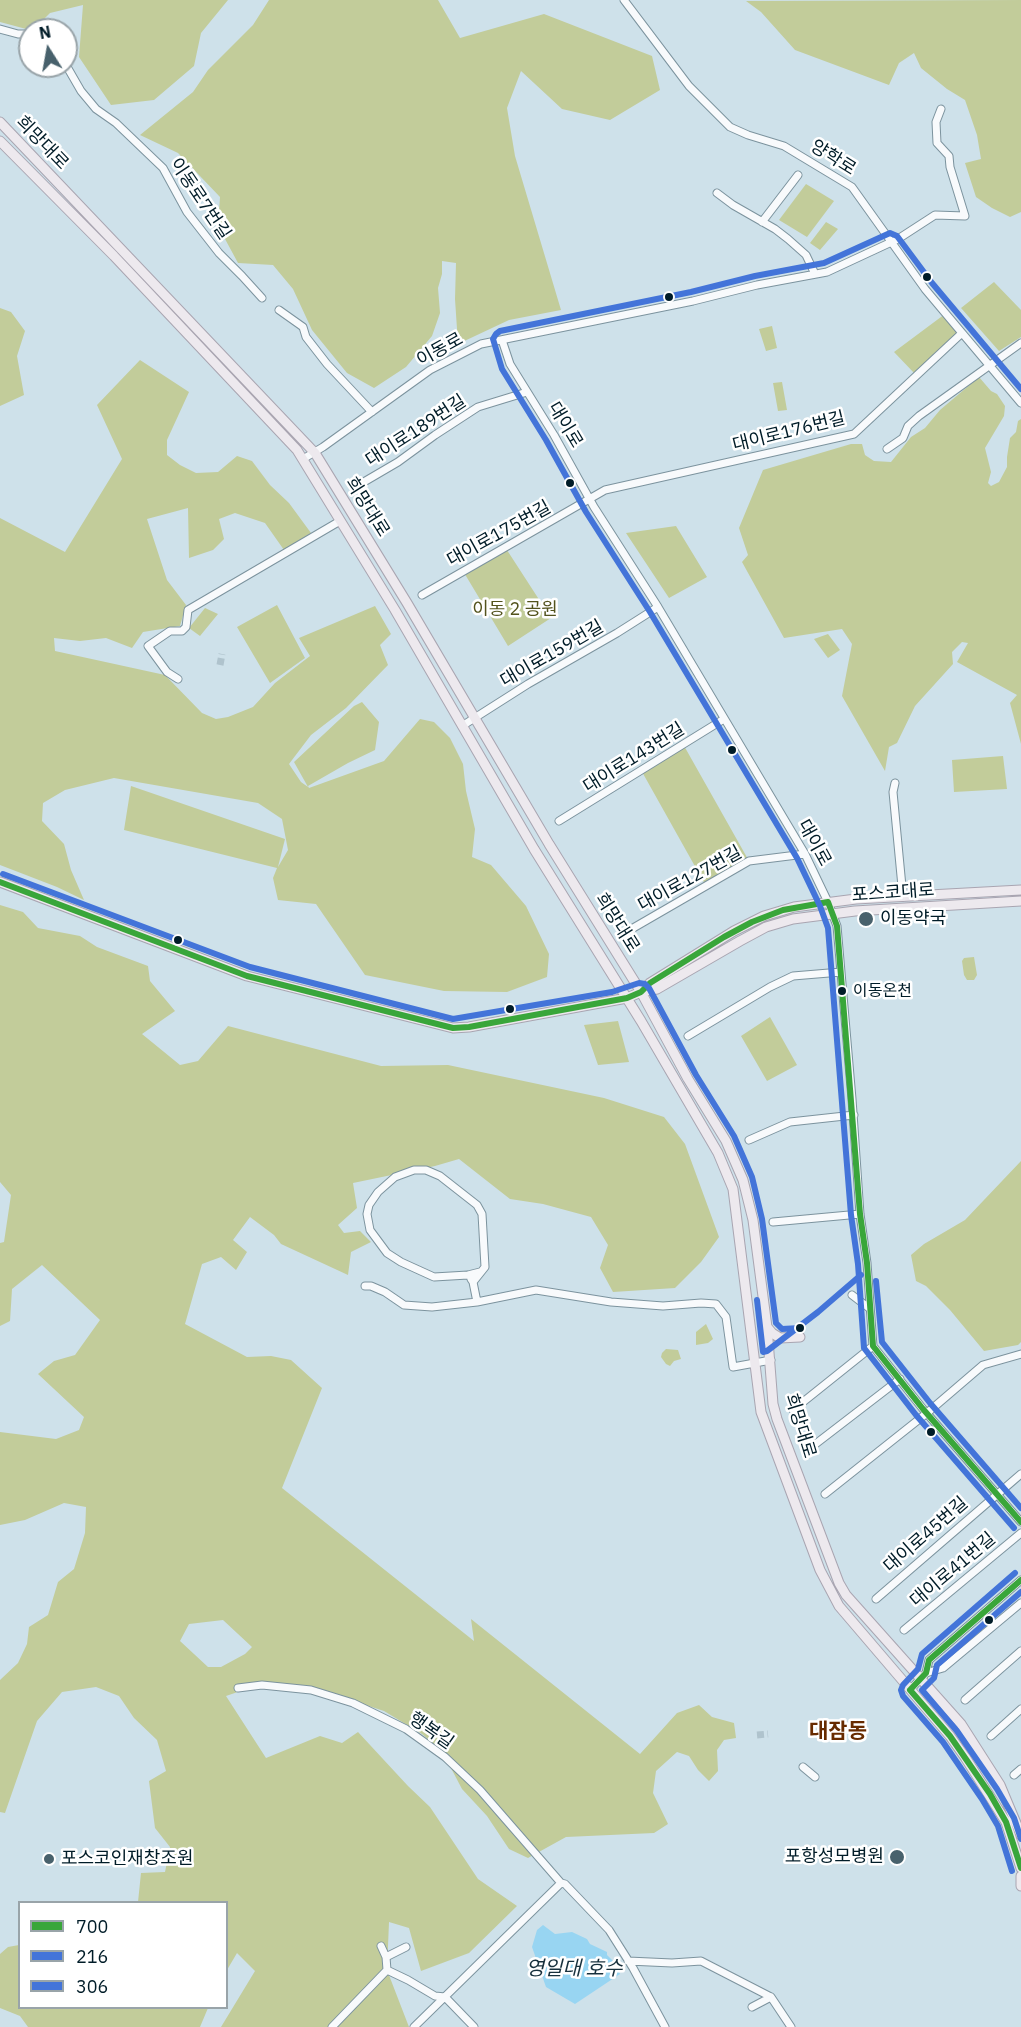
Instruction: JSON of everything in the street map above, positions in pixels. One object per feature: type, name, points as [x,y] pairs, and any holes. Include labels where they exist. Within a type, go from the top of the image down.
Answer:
[{"type":"main road","name":"희망대로","points":[[0,122],[315,453],[641,992],[688,1079],[726,1141],[743,1180],[753,1220],[771,1360],[772,1395],[777,1419],[839,1583],[846,1595],[923,1676],[961,1724],[1000,1785],[1021,1835]]},
{"type":"main road","name":"희망대로","points":[[0,141],[114,256],[297,450],[395,610],[588,938],[627,998],[718,1152],[733,1189],[764,1422],[819,1570],[839,1606],[950,1736],[990,1794],[1006,1822],[1021,1868]]},
{"type":"main road","points":[[446,699],[459,692]]},
{"type":"main road","points":[[484,762],[496,755]]},
{"type":"main road","name":"포스코대로","points":[[0,882],[248,976],[460,1029],[627,998],[657,989],[740,940],[766,927],[793,919],[833,914],[1021,901]]},
{"type":"main road","name":"포스코대로","points":[[641,992],[650,983],[724,937],[783,910],[828,902],[1021,890]]},
{"type":"main road","points":[[941,896],[944,901],[942,906]]},
{"type":"main road","points":[[767,1327],[780,1338],[800,1337]]},
{"type":"main road","points":[[1021,1876],[1021,1886]]},
{"type":"street","name":"양학로","points":[[624,0],[689,86],[730,127],[795,152],[852,188],[924,289],[1021,403]]},
{"type":"street","points":[[0,29],[18,34]]},
{"type":"street","name":"이동로7번길","points":[[73,78],[81,92],[96,109],[116,123],[163,168],[188,212],[219,253],[262,298]]},
{"type":"street","name":"이동로","points":[[303,459],[315,453],[430,370],[481,344],[827,272],[903,236],[935,215],[965,216],[950,167],[949,156],[937,143],[936,122],[941,109]]},
{"type":"street","points":[[762,222],[798,175]]},
{"type":"street","points":[[717,193],[733,206],[775,229],[806,255],[815,274]]},
{"type":"street","points":[[279,310],[303,327],[306,337],[327,364],[372,412]]},
{"type":"street","name":"대이로176번길","points":[[590,499],[605,490],[854,434],[962,333]]},
{"type":"street","name":"대이로","points":[[502,340],[508,360],[805,854],[833,914],[837,926],[873,1346]]},
{"type":"street","points":[[887,449],[903,438],[908,426],[919,416],[1021,343]]},
{"type":"street","name":"대이로189번길","points":[[357,486],[398,462],[478,407],[527,392]]},
{"type":"street","name":"대이로175번길","points":[[422,595],[590,499]]},
{"type":"street","name":"희망대로","points":[[178,679],[167,672],[148,646],[170,631],[182,631],[186,627],[188,610],[340,521]]},
{"type":"street","name":"대이로159번길","points":[[462,726],[658,607]]},
{"type":"street","name":"대이로143번길","points":[[559,821],[724,720]]},
{"type":"street","name":"포스코대로","points":[[895,783],[893,792],[903,897]]},
{"type":"street","name":"대이로127번길","points":[[628,930],[749,861],[805,854]]},
{"type":"street","points":[[688,1036],[770,987],[793,976],[841,972]]},
{"type":"street","points":[[749,1140],[790,1122],[854,1115]]},
{"type":"street","points":[[473,1282],[485,1267],[482,1214],[477,1205],[440,1176],[426,1170],[414,1170],[395,1177],[378,1192],[369,1205],[367,1214],[370,1230],[387,1253],[434,1277],[480,1272]]},
{"type":"street","points":[[773,1222],[860,1214]]},
{"type":"street","points":[[468,1275],[473,1282],[477,1302]]},
{"type":"street","points":[[365,1286],[385,1292],[404,1305],[432,1307],[477,1302],[536,1290],[611,1302],[663,1306],[716,1304],[726,1317],[733,1367],[771,1360]]},
{"type":"street","points":[[852,1295],[869,1308]]},
{"type":"street","points":[[793,1410],[873,1346],[1021,1522]]},
{"type":"street","points":[[825,1494],[983,1365],[1021,1354]]},
{"type":"street","points":[[809,1449],[900,1379]]},
{"type":"street","name":"대이로45번길","points":[[876,1599],[1021,1474]]},
{"type":"street","name":"대이로41번길","points":[[904,1630],[1021,1533]]},
{"type":"street","points":[[910,1690],[923,1676],[929,1660],[1021,1580]]},
{"type":"street","points":[[923,1676],[943,1668],[1021,1603]]},
{"type":"street","points":[[964,1701],[1021,1651]]},
{"type":"street","name":"행복길","points":[[238,1688],[262,1685],[311,1690],[353,1703],[406,1729],[445,1757],[480,1790],[561,1883],[565,1884],[609,1930],[665,2027]]},
{"type":"street","points":[[991,1736],[1021,1709]]},
{"type":"street","points":[[803,1767],[815,1777]]},
{"type":"street","points":[[1014,1775],[1021,1770]]},
{"type":"street","points":[[414,2027],[561,1883]]},
{"type":"street","points":[[332,2027],[387,1970],[386,1957],[381,1946]]},
{"type":"street","points":[[386,1957],[406,1947]]},
{"type":"street","points":[[628,1961],[672,1963],[701,1961],[771,1996],[791,2027]]},
{"type":"street","points":[[387,1970],[435,1996],[445,1997],[474,2027]]},
{"type":"street","points":[[752,2007],[771,1996]]},
{"type":"green space","points":[[0,0],[228,0],[201,33],[194,66],[154,100],[111,105],[79,57],[83,5],[50,13],[45,18],[18,18],[18,27],[0,22]]},
{"type":"green space","points":[[269,0],[438,0],[460,38],[544,14],[652,56],[660,90],[610,120],[562,109],[521,71],[507,108],[515,156],[561,310],[509,320],[458,344],[455,299],[456,263],[442,261],[442,274],[438,288],[440,313],[432,336],[406,367],[374,388],[347,373],[312,330],[293,289],[273,265],[238,263],[218,226],[220,197],[178,153],[140,135],[193,92],[208,70],[253,25]]},
{"type":"green space","points":[[1021,0],[1021,212],[1010,217],[976,197],[965,163],[981,159],[977,135],[965,100],[921,68],[914,53],[899,63],[889,85],[795,50],[761,12],[746,1]]},
{"type":"green space","points":[[806,184],[834,201],[807,237],[779,220]]},
{"type":"green space","points":[[826,222],[838,229],[820,250],[810,243]]},
{"type":"green space","points":[[994,282],[1021,310],[1021,337],[999,351],[961,308]]},
{"type":"green space","points":[[0,308],[11,312],[25,331],[17,356],[24,395],[0,406]]},
{"type":"green space","points":[[945,314],[962,333],[915,374],[894,352]]},
{"type":"green space","points":[[772,326],[777,348],[766,351],[759,329]]},
{"type":"green space","points":[[140,360],[189,392],[167,440],[167,455],[196,473],[218,472],[237,456],[252,461],[270,485],[289,503],[311,533],[284,550],[265,523],[235,513],[219,519],[224,539],[213,550],[189,558],[188,508],[147,519],[167,580],[186,605],[180,626],[143,632],[132,648],[106,638],[80,641],[54,638],[55,651],[165,675],[202,713],[216,719],[253,707],[275,683],[310,656],[299,638],[375,606],[391,634],[380,645],[388,665],[346,708],[311,735],[289,764],[301,782],[308,787],[294,762],[354,706],[362,702],[379,722],[375,750],[308,786],[309,788],[384,761],[420,719],[434,722],[450,738],[463,764],[466,791],[475,829],[472,857],[491,865],[526,906],[549,954],[547,977],[507,992],[444,991],[365,975],[316,904],[278,900],[273,878],[277,868],[124,830],[131,786],[285,839],[278,867],[288,850],[282,819],[258,803],[114,778],[65,790],[43,803],[42,821],[64,844],[71,870],[84,900],[0,865],[0,518],[65,552],[122,459],[97,405]]},
{"type":"green space","points":[[979,377],[991,391],[997,394],[1005,406],[1004,416],[985,448],[991,472],[988,483],[991,486],[999,482],[1007,467],[1010,438],[1016,432],[1018,421],[1021,419],[1021,744],[1010,703],[1017,695],[957,662],[968,643],[962,642],[952,652],[953,664],[915,706],[897,743],[889,747],[885,771],[842,696],[852,644],[842,629],[784,638],[742,562],[748,555],[739,528],[763,470],[851,444],[862,444],[865,455],[874,461],[891,462],[911,437],[925,428],[940,410]]},
{"type":"green space","points":[[782,382],[787,410],[778,411],[773,383]]},
{"type":"green space","points":[[676,526],[707,577],[669,598],[626,533]]},
{"type":"green space","name":"이동 2 공원","points":[[505,547],[551,618],[508,646],[463,571]]},
{"type":"green space","points":[[277,605],[305,658],[270,683],[237,627]]},
{"type":"green space","points":[[205,608],[218,614],[200,636],[189,628]]},
{"type":"green space","points":[[828,634],[840,650],[828,658],[814,639]]},
{"type":"green space","points":[[683,744],[749,861],[706,886],[641,770]]},
{"type":"green space","points":[[1003,756],[1007,789],[954,792],[952,760]]},
{"type":"green space","points":[[0,905],[23,912],[38,928],[80,936],[97,947],[148,966],[150,981],[175,1011],[142,1034],[180,1065],[198,1061],[228,1026],[381,1066],[448,1065],[604,1098],[664,1117],[685,1144],[719,1237],[701,1262],[675,1288],[613,1292],[600,1268],[608,1245],[591,1217],[543,1204],[510,1199],[459,1159],[353,1183],[357,1208],[338,1225],[344,1233],[360,1231],[371,1242],[351,1252],[348,1275],[281,1244],[274,1235],[250,1217],[233,1240],[247,1252],[236,1270],[221,1257],[202,1264],[185,1324],[247,1357],[271,1356],[291,1360],[322,1388],[282,1488],[474,1641],[471,1619],[640,1754],[677,1713],[699,1705],[712,1717],[734,1723],[736,1738],[724,1740],[717,1750],[718,1771],[709,1781],[689,1756],[677,1752],[656,1771],[653,1793],[668,1824],[654,1833],[566,1837],[528,1858],[509,1849],[487,1816],[462,1789],[442,1751],[422,1734],[384,1711],[335,1695],[264,1683],[226,1696],[266,1758],[320,1736],[342,1743],[358,1732],[430,1807],[478,1879],[517,1906],[469,1953],[421,1971],[409,1928],[389,1922],[387,1970],[409,2027],[221,2027],[255,1971],[237,1953],[228,1968],[228,1901],[138,1901],[141,1873],[165,1872],[170,1847],[155,1828],[149,1781],[166,1771],[157,1740],[134,1718],[119,1696],[96,1687],[62,1692],[37,1721],[5,1813],[0,1812],[0,1680],[18,1663],[27,1644],[29,1627],[48,1615],[58,1582],[74,1569],[85,1533],[86,1507],[64,1503],[25,1520],[0,1525],[0,1432],[56,1439],[79,1430],[84,1417],[38,1374],[54,1361],[75,1355],[100,1320],[42,1265],[12,1289],[10,1321],[0,1326],[0,1243],[4,1242],[11,1195],[0,1182]],"holes":[[[223,1620],[252,1647],[245,1654],[221,1667],[208,1667],[180,1641],[189,1624]]]},
{"type":"green space","points":[[974,957],[977,975],[974,980],[967,980],[962,961],[964,958]]},
{"type":"green space","points":[[770,1017],[797,1065],[767,1081],[741,1036]]},
{"type":"green space","points":[[618,1021],[629,1062],[598,1065],[584,1025]]},
{"type":"green space","points":[[1021,1161],[1021,1342],[1018,1345],[984,1351],[950,1310],[926,1286],[916,1281],[911,1255],[924,1244],[965,1220]]},
{"type":"green space","points":[[706,1324],[713,1339],[708,1343],[696,1345],[696,1332]]},
{"type":"green space","points":[[666,1349],[678,1350],[681,1359],[674,1361],[670,1366],[666,1364],[661,1357]]},
{"type":"green space","points":[[18,1945],[18,2009],[208,2009],[200,2027],[28,2027],[20,2016],[0,2008],[0,1954],[8,1947]]},
{"type":"water","name":"영일대 호수","points":[[543,1925],[555,1934],[572,1932],[587,1939],[590,1944],[607,1952],[620,1974],[575,2004],[546,1987],[532,1947],[537,1930]]},
{"type":"tunnel","points":[[220,665],[222,654]]},
{"type":"tunnel","points":[[757,1735],[768,1734]]},
{"type":"transit line","name":"216","points":[[1014,1528],[916,1415],[864,1348],[828,928],[820,906],[797,858],[650,612],[586,512],[546,440],[502,369],[493,339],[500,331],[824,263],[890,233],[897,236],[932,283],[1021,389]]},
{"type":"transit line","name":"306","points":[[3,874],[250,967],[453,1019],[612,992],[639,983],[645,984],[696,1075],[734,1136],[752,1177],[762,1219],[776,1323],[782,1329],[800,1328]]},
{"type":"transit line","name":"700","points":[[0,882],[247,976],[453,1028],[627,998],[641,992],[650,983],[752,922],[783,910],[828,902]]},
{"type":"transit line","name":"700","points":[[828,902],[837,926],[873,1346],[923,1409],[1021,1522]]},
{"type":"transit line","name":"306","points":[[757,1300],[763,1352],[818,1312],[861,1275]]},
{"type":"transit line","name":"306","points":[[876,1281],[882,1342],[930,1403],[1021,1508]]},
{"type":"transit line","name":"216","points":[[1012,1871],[998,1826],[982,1799],[943,1742],[903,1696],[901,1690],[918,1669],[922,1654],[1015,1573]]},
{"type":"transit line","name":"700","points":[[910,1690],[926,1673],[929,1660],[1021,1580]]},
{"type":"transit line","name":"306","points":[[1021,1592],[937,1665],[934,1678],[922,1690],[957,1731],[997,1789],[1014,1818],[1021,1839]]},
{"type":"transit line","name":"700","points":[[910,1690],[950,1736],[990,1794],[1006,1822],[1021,1868]]},
{"type":"place","name":"이동약국","points":[[866,919]]},
{"type":"place","name":"이동온천","points":[[842,991]]},
{"type":"place","name":"포항성모병원","points":[[897,1857]]},
{"type":"place","name":"포스코인재창조원","points":[[49,1859]]},
{"type":"district","name":"대잠동","points":[[838,1732]]}]
